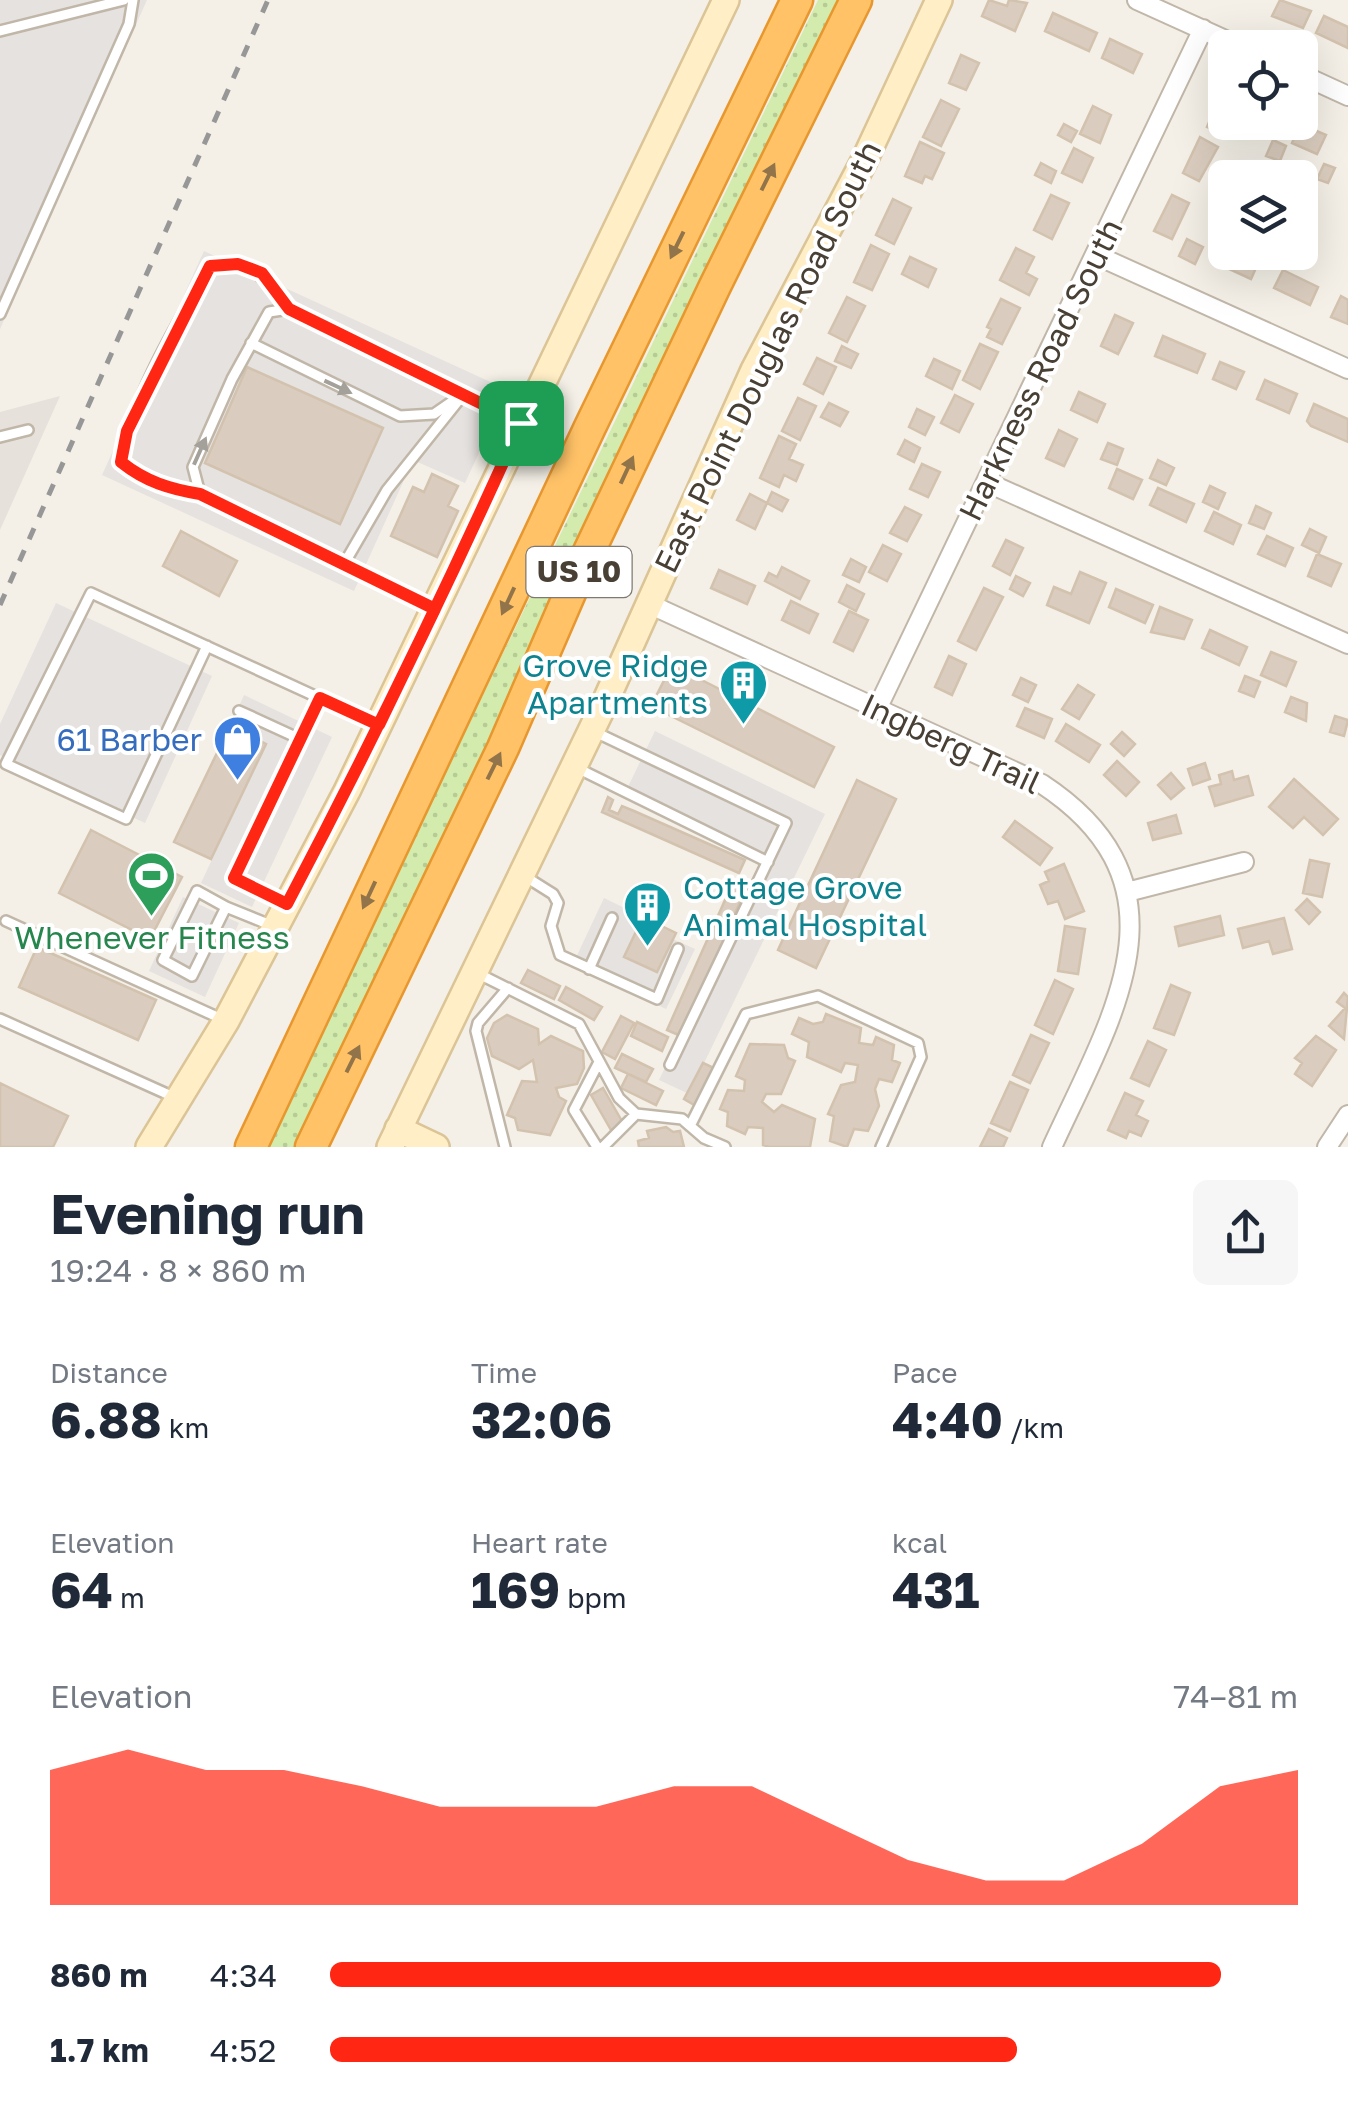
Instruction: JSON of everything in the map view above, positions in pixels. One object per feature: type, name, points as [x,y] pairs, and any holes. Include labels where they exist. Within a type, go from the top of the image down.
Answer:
[{"type":"highway","name":"US 10","points":[[251,1147],[590,427],[797,0]]},
{"type":"highway","name":"US 10","points":[[311,1147],[503,748],[576,579],[690,338],[856,0]]},
{"type":"highway","points":[[235,1147],[318,1004]]},
{"type":"street","points":[[148,1147],[226,1021],[379,725],[726,0]]},
{"type":"street","name":"East Point Douglas Road South","points":[[394,1138],[590,730],[754,370],[864,160],[939,0]]},
{"type":"street","points":[[1137,0],[1208,31]]},
{"type":"street","name":"Harkness Road South","points":[[877,709],[1098,256],[1203,29]]},
{"type":"street","points":[[1318,82],[1348,96]]},
{"type":"street","points":[[1098,256],[1348,369]]},
{"type":"street","points":[[986,482],[1348,644]]},
{"type":"street","name":"Ingberg Trail","points":[[649,604],[1042,784],[1088,819],[1106,845],[1127,892],[1132,942],[1121,997],[1052,1147]]},
{"type":"street","points":[[1127,892],[1244,862]]},
{"type":"street","points":[[1327,1147],[1348,1115]]},
{"type":"street","points":[[394,1138],[436,1147]]},
{"type":"lane","points":[[0,31],[124,0]]},
{"type":"lane","points":[[0,314],[129,24],[133,0]]},
{"type":"lane","points":[[435,609],[200,494],[169,489],[121,462],[127,431],[210,266],[238,264],[262,273],[289,309],[521,423]]},
{"type":"lane","points":[[200,494],[193,467],[252,343],[269,312],[289,309]]},
{"type":"lane","points":[[252,343],[400,416],[434,414],[464,394]]},
{"type":"lane","points":[[344,564],[387,490],[464,394]]},
{"type":"lane","points":[[0,437],[28,430]]},
{"type":"lane","points":[[207,646],[126,819],[6,764],[91,593],[207,646],[379,725]]},
{"type":"lane","points":[[281,915],[234,878],[320,698]]},
{"type":"lane","points":[[239,710],[300,739]]},
{"type":"lane","points":[[590,730],[786,823],[670,1065]]},
{"type":"lane","points":[[572,766],[768,862]]},
{"type":"lane","points":[[519,873],[553,894],[558,903],[551,926],[560,955],[589,969],[656,1000],[678,948]]},
{"type":"lane","points":[[226,907],[192,976],[163,960],[196,891],[226,907],[281,915]]},
{"type":"lane","points":[[589,969],[612,918]]},
{"type":"lane","points":[[6,922],[226,1021]]},
{"type":"lane","points":[[473,970],[579,1024],[619,1098],[636,1114],[682,1119],[724,1147]]},
{"type":"lane","points":[[505,1147],[476,1031],[478,1023],[508,988]]},
{"type":"lane","points":[[690,1126],[746,1014],[818,996],[918,1043],[921,1058],[881,1147]]},
{"type":"lane","points":[[0,1020],[178,1100]]},
{"type":"lane","points":[[599,1062],[574,1110],[600,1147],[636,1114]]},
{"type":"shaded area","points":[[0,0],[147,0],[0,329]]},
{"type":"shaded area","points":[[204,251],[508,390],[465,483],[413,460],[354,591],[102,475]]},
{"type":"shaded area","points":[[60,396],[0,530],[0,412]]},
{"type":"shaded area","points":[[56,603],[212,676],[145,823],[0,755],[0,724]]},
{"type":"shaded area","points":[[244,695],[332,737],[252,907],[201,883],[266,744],[230,726]]},
{"type":"shaded area","points":[[655,731],[825,814],[689,1094],[659,1080],[764,864],[624,795]]},
{"type":"shaded area","points":[[183,897],[239,923],[205,997],[149,971]]},
{"type":"shaded area","points":[[604,898],[643,917],[625,957],[656,972],[673,939],[695,949],[666,1009],[573,964]]},
{"type":"green space","points":[[818,0],[847,0],[296,1147],[265,1147]]},
{"type":"building","points":[[989,0],[1007,6],[1009,0],[1027,3],[1015,31],[982,16]]},
{"type":"building","points":[[1280,0],[1311,11],[1303,28],[1272,16]]},
{"type":"building","points":[[1053,13],[1097,33],[1089,51],[1045,31]]},
{"type":"building","points":[[1324,16],[1348,27],[1348,48],[1318,34]]},
{"type":"building","points":[[1110,39],[1142,54],[1133,73],[1102,58]]},
{"type":"building","points":[[961,55],[979,63],[966,90],[949,83]]},
{"type":"building","points":[[941,100],[959,109],[941,146],[923,137]]},
{"type":"building","points":[[1093,106],[1111,115],[1100,143],[1080,134]]},
{"type":"building","points":[[1064,124],[1077,131],[1071,142],[1058,135]]},
{"type":"building","points":[[1318,132],[1326,135],[1317,154],[1292,143],[1318,140]]},
{"type":"building","points":[[1200,137],[1218,147],[1199,181],[1183,173]]},
{"type":"building","points":[[1273,140],[1286,146],[1280,160],[1266,156]]},
{"type":"building","points":[[920,142],[944,153],[932,179],[925,176],[922,183],[905,176]]},
{"type":"building","points":[[1074,148],[1093,158],[1082,182],[1062,173]]},
{"type":"building","points":[[1041,163],[1056,171],[1051,183],[1035,175]]},
{"type":"building","points":[[1324,164],[1335,168],[1328,183],[1318,177]]},
{"type":"building","points":[[1051,195],[1069,203],[1052,239],[1034,230]]},
{"type":"building","points":[[1172,195],[1189,203],[1172,239],[1154,231]]},
{"type":"building","points":[[893,199],[911,208],[894,244],[876,235]]},
{"type":"building","points":[[1187,239],[1203,247],[1195,264],[1179,256]]},
{"type":"building","points":[[871,245],[889,254],[872,290],[854,282]]},
{"type":"building","points":[[1016,248],[1034,257],[1026,273],[1037,279],[1029,295],[1000,280]]},
{"type":"building","points":[[910,257],[936,269],[928,287],[902,274]]},
{"type":"building","points":[[1232,270],[1255,270],[1251,279]]},
{"type":"building","points":[[1283,270],[1318,287],[1310,305],[1274,288]]},
{"type":"building","points":[[1341,296],[1348,300],[1348,324],[1331,317]]},
{"type":"building","points":[[847,297],[865,306],[847,342],[829,333]]},
{"type":"building","points":[[1001,299],[1020,308],[1002,344],[987,337],[991,329],[987,327]]},
{"type":"building","points":[[1115,315],[1133,323],[1118,354],[1101,346]]},
{"type":"building","points":[[1163,336],[1205,354],[1197,373],[1155,356]]},
{"type":"building","points":[[980,344],[998,352],[980,389],[963,380]]},
{"type":"building","points":[[842,346],[858,354],[851,368],[835,361]]},
{"type":"building","points":[[817,358],[836,367],[823,394],[804,384]]},
{"type":"building","points":[[934,359],[960,371],[952,389],[926,376]]},
{"type":"building","points":[[1220,362],[1244,372],[1236,389],[1213,379]]},
{"type":"building","points":[[247,367],[383,428],[340,524],[205,463]]},
{"type":"building","points":[[1265,380],[1297,394],[1289,413],[1257,399]]},
{"type":"building","points":[[1079,392],[1105,404],[1097,422],[1071,410]]},
{"type":"building","points":[[955,395],[973,404],[959,432],[941,423]]},
{"type":"building","points":[[798,398],[816,406],[800,440],[782,431]]},
{"type":"building","points":[[829,403],[848,412],[840,426],[821,417]]},
{"type":"building","points":[[1314,404],[1348,419],[1348,442],[1311,426],[1307,421]]},
{"type":"building","points":[[917,409],[934,417],[925,435],[909,427]]},
{"type":"building","points":[[1059,430],[1077,439],[1064,466],[1046,458]]},
{"type":"building","points":[[779,436],[796,444],[789,459],[803,465],[796,481],[784,475],[779,487],[760,478]]},
{"type":"building","points":[[905,440],[920,448],[914,462],[898,454]]},
{"type":"building","points":[[1108,443],[1123,449],[1117,465],[1101,459]]},
{"type":"building","points":[[1158,460],[1174,468],[1166,485],[1150,478]]},
{"type":"building","points":[[922,464],[940,472],[928,497],[910,489]]},
{"type":"building","points":[[1117,469],[1142,480],[1133,499],[1109,488]]},
{"type":"building","points":[[432,474],[458,486],[448,506],[458,511],[437,557],[391,536],[413,487],[424,492]]},
{"type":"building","points":[[1210,486],[1225,493],[1218,509],[1203,502]]},
{"type":"building","points":[[1158,488],[1194,504],[1186,522],[1150,505]]},
{"type":"building","points":[[772,492],[788,500],[782,511],[767,503]]},
{"type":"building","points":[[750,494],[767,503],[755,529],[737,520]]},
{"type":"building","points":[[1256,506],[1271,513],[1264,529],[1249,523]]},
{"type":"building","points":[[905,507],[921,515],[907,541],[890,533]]},
{"type":"building","points":[[1214,512],[1241,525],[1233,544],[1205,531]]},
{"type":"building","points":[[1310,529],[1326,537],[1319,553],[1302,545]]},
{"type":"building","points":[[181,531],[237,561],[219,596],[163,566]]},
{"type":"building","points":[[1267,536],[1293,548],[1285,566],[1258,554]]},
{"type":"building","points":[[1006,540],[1023,548],[1010,575],[993,566]]},
{"type":"building","points":[[883,545],[901,554],[887,581],[869,572]]},
{"type":"building","points":[[1317,554],[1341,564],[1331,586],[1308,576]]},
{"type":"building","points":[[851,559],[866,567],[859,582],[843,575]]},
{"type":"building","points":[[782,567],[809,581],[800,599],[765,581],[769,573],[777,577]]},
{"type":"building","points":[[719,570],[755,586],[747,604],[711,588]]},
{"type":"building","points":[[1080,572],[1106,583],[1089,623],[1047,605],[1054,587],[1071,594]]},
{"type":"building","points":[[1016,576],[1030,583],[1023,596],[1010,589]]},
{"type":"building","points":[[847,585],[864,594],[856,611],[839,602]]},
{"type":"building","points":[[984,588],[1003,597],[976,650],[958,641]]},
{"type":"building","points":[[1116,589],[1153,605],[1145,623],[1109,607]]},
{"type":"building","points":[[791,601],[818,614],[809,633],[782,620]]},
{"type":"building","points":[[1160,607],[1192,620],[1184,639],[1151,632]]},
{"type":"building","points":[[849,611],[868,620],[853,651],[834,642]]},
{"type":"building","points":[[1210,630],[1247,647],[1239,665],[1202,648]]},
{"type":"building","points":[[1271,652],[1296,662],[1286,686],[1261,675]]},
{"type":"building","points":[[949,656],[966,664],[952,695],[935,687]]},
{"type":"building","name":"Grove Ridge Apartments","points":[[672,665],[834,747],[814,787],[651,706]]},
{"type":"building","points":[[1245,676],[1260,682],[1254,697],[1239,691]]},
{"type":"building","points":[[1021,678],[1036,685],[1028,702],[1013,695]]},
{"type":"building","points":[[1078,685],[1094,695],[1079,719],[1062,709]]},
{"type":"building","points":[[1291,697],[1307,703],[1306,721],[1285,712]]},
{"type":"building","points":[[1025,708],[1052,719],[1044,738],[1017,726]]},
{"type":"building","points":[[1335,716],[1348,720],[1344,736],[1330,732]]},
{"type":"building","points":[[1066,724],[1100,745],[1089,762],[1056,741]]},
{"type":"building","points":[[230,726],[266,744],[211,859],[174,842]]},
{"type":"building","points":[[1122,732],[1135,744],[1124,756],[1111,744]]},
{"type":"building","points":[[1117,761],[1139,782],[1126,796],[1104,775]]},
{"type":"building","points":[[1205,763],[1210,779],[1193,785],[1188,769]]},
{"type":"building","points":[[1232,771],[1234,780],[1248,776],[1253,795],[1215,806],[1209,787],[1221,784],[1219,775]]},
{"type":"building","points":[[1171,773],[1184,788],[1171,799],[1158,785]]},
{"type":"building","points":[[1294,779],[1338,819],[1323,835],[1304,817],[1293,828],[1269,807]]},
{"type":"building","points":[[857,780],[896,799],[816,968],[778,950]]},
{"type":"building","points":[[608,797],[613,800],[609,810],[618,814],[622,806],[745,860],[739,873],[602,812]]},
{"type":"building","points":[[1176,815],[1181,833],[1153,840],[1148,823]]},
{"type":"building","points":[[1015,821],[1052,848],[1040,865],[1003,837]]},
{"type":"building","points":[[91,830],[182,877],[150,939],[59,893]]},
{"type":"building","points":[[1310,860],[1329,864],[1322,897],[1303,893]]},
{"type":"building","points":[[1064,864],[1084,911],[1065,919],[1058,901],[1048,904],[1040,885],[1049,881],[1045,872]]},
{"type":"building","points":[[734,880],[747,886],[681,1036],[667,1030]]},
{"type":"building","points":[[1307,899],[1320,912],[1309,924],[1296,910]]},
{"type":"building","points":[[1220,916],[1224,935],[1179,946],[1175,927]]},
{"type":"building","name":"Cottage Grove Animal Hospital","points":[[643,917],[676,933],[657,972],[624,957]]},
{"type":"building","points":[[1284,918],[1292,949],[1273,954],[1269,941],[1243,948],[1238,929]]},
{"type":"building","points":[[1065,926],[1085,929],[1078,974],[1058,971]]},
{"type":"building","points":[[37,947],[156,1000],[138,1040],[19,987]]},
{"type":"building","points":[[528,970],[560,986],[554,999],[521,983]]},
{"type":"building","points":[[1055,980],[1073,989],[1053,1034],[1035,1025]]},
{"type":"building","points":[[1171,985],[1190,993],[1174,1035],[1154,1028]]},
{"type":"building","points":[[566,987],[602,1007],[594,1020],[559,1000]]},
{"type":"building","points":[[1344,993],[1348,997],[1344,1039],[1329,1026],[1345,1008],[1337,1002]]},
{"type":"building","points":[[826,1014],[861,1028],[859,1043],[873,1045],[876,1037],[894,1045],[892,1060],[900,1063],[892,1082],[879,1079],[875,1089],[879,1106],[868,1131],[854,1129],[847,1147],[830,1141],[834,1116],[828,1114],[841,1085],[855,1082],[858,1065],[845,1063],[841,1072],[807,1057],[809,1042],[792,1034],[799,1018],[813,1024],[823,1022]]},
{"type":"building","points":[[507,1015],[538,1029],[539,1044],[551,1036],[583,1051],[584,1068],[577,1084],[556,1088],[559,1097],[566,1101],[550,1135],[518,1130],[515,1118],[507,1115],[522,1081],[537,1082],[533,1060],[519,1069],[492,1056],[487,1038],[494,1023]]},
{"type":"building","points":[[621,1016],[634,1023],[615,1059],[602,1052]]},
{"type":"building","points":[[637,1022],[668,1037],[662,1051],[631,1036]]},
{"type":"building","points":[[1031,1035],[1049,1043],[1030,1083],[1013,1075]]},
{"type":"building","points":[[1316,1036],[1336,1050],[1312,1086],[1295,1074],[1302,1063],[1295,1058]]},
{"type":"building","points":[[1148,1041],[1166,1050],[1149,1086],[1131,1078]]},
{"type":"building","points":[[750,1044],[784,1045],[788,1058],[795,1061],[781,1094],[766,1094],[762,1102],[774,1112],[782,1105],[815,1119],[810,1147],[769,1147],[763,1145],[763,1128],[748,1127],[745,1134],[727,1126],[728,1112],[720,1109],[728,1090],[744,1091],[745,1080],[736,1076]]},
{"type":"building","points":[[622,1054],[653,1069],[646,1082],[615,1068]]},
{"type":"building","points":[[703,1063],[716,1069],[696,1106],[684,1099]]},
{"type":"building","points":[[628,1074],[663,1091],[656,1105],[621,1088]]},
{"type":"building","points":[[1010,1082],[1028,1090],[1010,1131],[991,1123]]},
{"type":"building","points":[[0,1083],[68,1116],[53,1147],[0,1147]]},
{"type":"building","points":[[603,1088],[623,1123],[611,1130],[591,1095]]},
{"type":"building","points":[[1125,1093],[1143,1101],[1136,1115],[1148,1121],[1141,1136],[1129,1131],[1126,1138],[1108,1130]]},
{"type":"building","points":[[666,1127],[680,1131],[684,1147],[639,1147],[638,1141],[649,1138],[647,1131]]},
{"type":"building","points":[[989,1129],[1007,1138],[1003,1147],[980,1147]]},
{"type":"railway","points":[[0,605],[268,0]]},
{"type":"place","name":"Grove Ridge Apartments","points":[[743,726]]},
{"type":"place","name":"61 Barber","points":[[237,782]]},
{"type":"place","name":"Whenever Fitness","points":[[152,918]]},
{"type":"place","name":"Cottage Grove Animal Hospital","points":[[648,948]]},
{"type":"route","points":[[521,423],[289,309],[262,273],[238,264],[210,266],[127,431],[121,462],[138,476],[169,489],[200,494],[435,609],[379,725],[320,698],[234,878],[287,904],[379,725],[435,609],[473,530],[521,423]]}]
